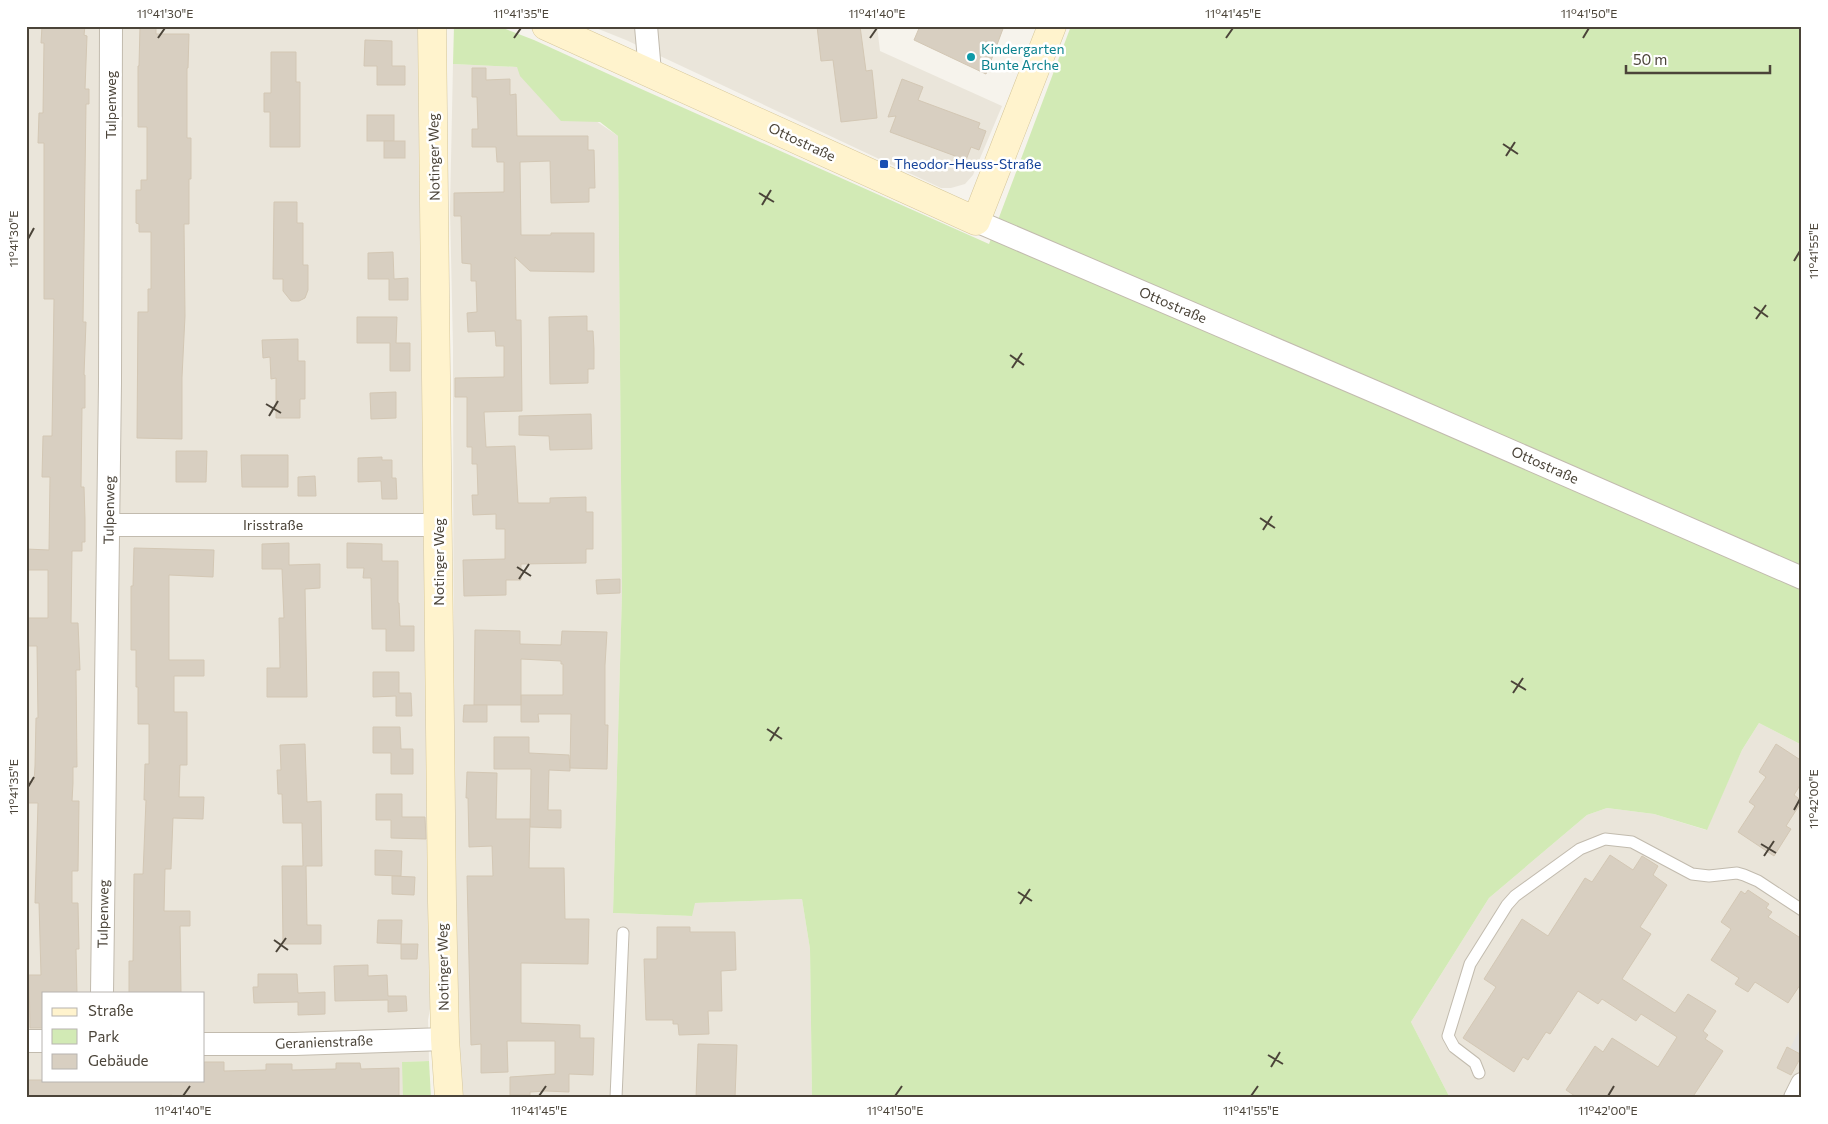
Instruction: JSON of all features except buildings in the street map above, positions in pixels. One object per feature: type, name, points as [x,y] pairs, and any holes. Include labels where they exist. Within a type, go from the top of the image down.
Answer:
[{"type":"street","name":"Tulpenweg","points":[[102,992],[109,525],[111,26]]},
{"type":"street","name":"Notinger Weg","points":[[432,26],[444,1038],[449,1098]]},
{"type":"street","name":"Ottostraße","points":[[546,26],[976,220],[1802,578]]},
{"type":"street","points":[[646,26],[650,72]]},
{"type":"street","points":[[976,220],[1052,26]]},
{"type":"street","name":"Irisstraße","points":[[109,525],[438,525]]},
{"type":"street","name":"Geranienstraße","points":[[205,1044],[295,1044],[444,1038]]},
{"type":"street","points":[[26,1041],[42,1042]]},
{"type":"street","points":[[1795,1098],[1802,1084]]},
{"type":"lane","points":[[1479,1073],[1476,1063],[1454,1047],[1448,1036],[1470,964],[1507,905],[1515,896],[1586,846],[1605,839],[1632,842],[1692,874],[1709,876],[1737,873],[1744,875],[1758,881],[1802,910]]},
{"type":"lane","points":[[616,1098],[623,933]]},
{"type":"shaded area","points":[[26,26],[420,26],[430,1009],[428,1020],[429,1061],[403,1062],[403,1098],[26,1098]]},
{"type":"shaded area","points":[[591,26],[877,26],[880,51],[1002,106],[973,175],[965,184],[951,188],[941,188],[626,40]]},
{"type":"shaded area","points":[[453,64],[517,67],[618,136],[622,593],[613,913],[691,916],[694,903],[802,899],[810,949],[812,1098],[461,1098],[456,1043],[454,824],[453,348],[450,209]]},
{"type":"shaded area","points":[[1759,723],[1802,745],[1802,1098],[1450,1098],[1411,1022],[1489,898],[1587,815],[1607,808],[1654,814],[1706,830],[1742,750]]},
{"type":"shaded area","points":[[1802,1025],[1802,1055],[1790,1048]]},
{"type":"green space","points":[[454,26],[498,26],[534,40],[989,244],[1071,26],[1802,26],[1802,745],[1759,723],[1742,750],[1707,830],[1654,814],[1607,808],[1587,815],[1489,898],[1411,1022],[1450,1098],[812,1098],[810,949],[802,899],[695,903],[692,916],[613,913],[622,593],[618,136],[600,122],[561,121],[520,76],[517,67],[453,64]]},
{"type":"green space","points":[[429,1061],[431,1098],[403,1098],[402,1062]]},
{"type":"place","name":"Kindergarten Bunte Arche","points":[[971,57]]},
{"type":"place","name":"Theodor-Heuss-Straße","points":[[884,164]]}]
